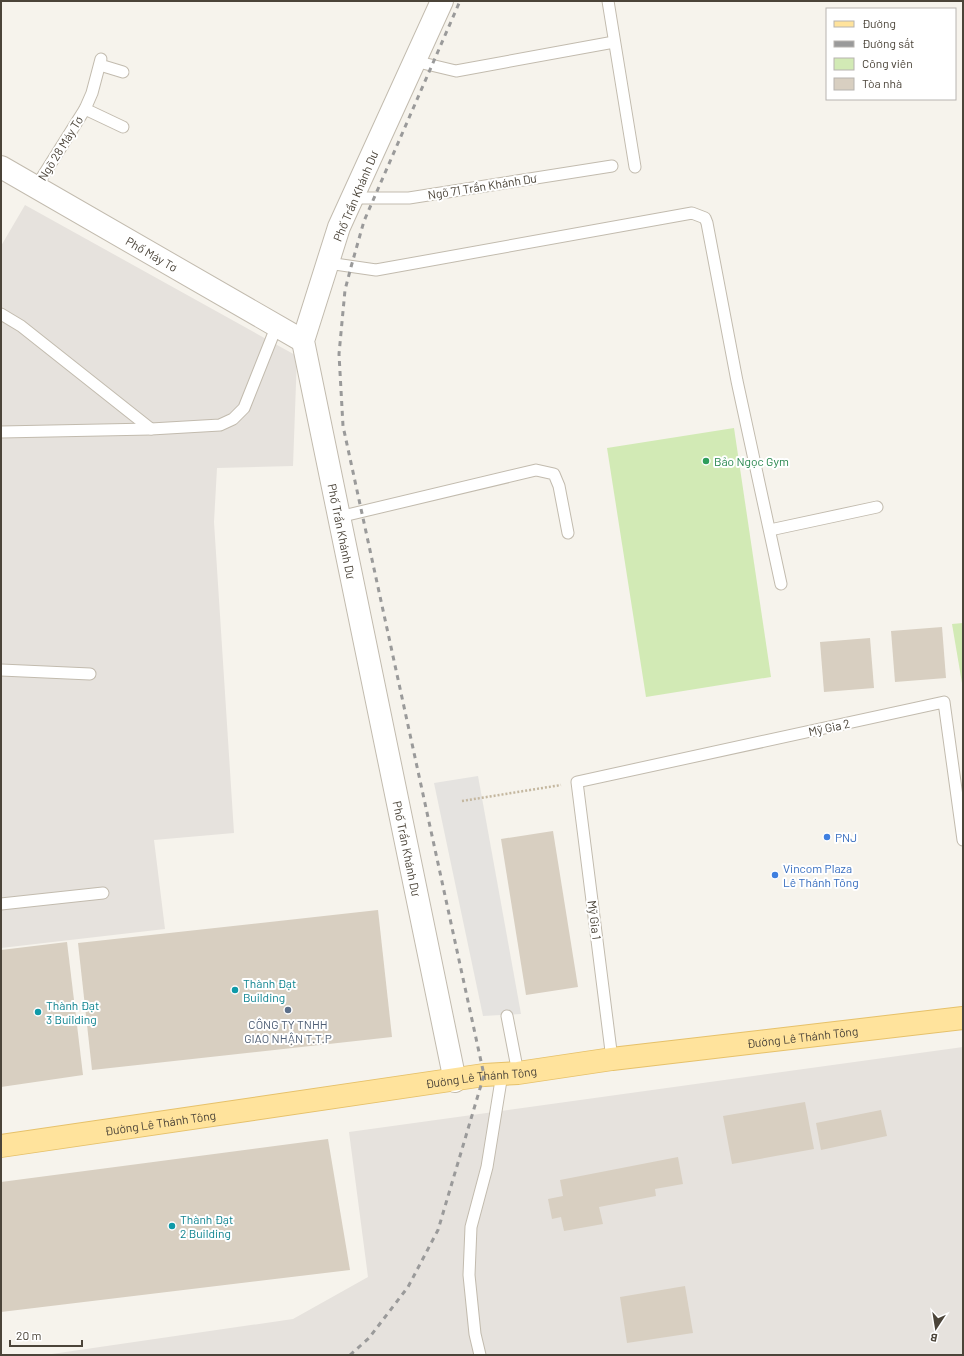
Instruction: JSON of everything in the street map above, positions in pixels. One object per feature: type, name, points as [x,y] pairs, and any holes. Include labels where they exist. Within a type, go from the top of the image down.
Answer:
[{"type":"main road","name":"Đường Lê Thánh Tông","points":[[1,1146],[612,1059],[963,1018]]},
{"type":"street","name":"Phố Trần Khánh Dư","points":[[442,1],[339,227],[303,340],[455,1081]]},
{"type":"street","name":"Phố Máy Tơ","points":[[1,167],[303,340]]},
{"type":"lane","points":[[608,1],[635,167]]},
{"type":"lane","points":[[414,61],[456,71],[614,42]]},
{"type":"lane","name":"Ngõ 28 Máy Tơ","points":[[36,187],[85,109],[92,93],[100,62],[123,72]]},
{"type":"lane","name":"Ngõ 28 Máy Tơ","points":[[85,109],[123,127]]},
{"type":"lane","name":"Ngõ 71 Trần Khánh Dư","points":[[352,198],[409,198],[612,166]]},
{"type":"lane","points":[[328,263],[376,270],[692,213],[704,218],[707,223],[737,381],[781,584]]},
{"type":"lane","points":[[1,314],[21,326],[151,429]]},
{"type":"lane","points":[[1,432],[151,429],[220,425],[234,419],[244,408],[277,326]]},
{"type":"lane","points":[[339,517],[536,470],[554,474],[559,486],[568,533]]},
{"type":"lane","points":[[770,530],[877,507]]},
{"type":"lane","points":[[1,670],[90,674]]},
{"type":"lane","name":"Mỹ Gia 2","points":[[577,782],[944,702],[963,840]]},
{"type":"lane","name":"Mỹ Gia 1","points":[[577,782],[612,1059]]},
{"type":"lane","points":[[1,904],[103,893]]},
{"type":"lane","points":[[480,1355],[475,1334],[469,1275],[471,1227],[488,1167],[510,1074],[507,1016]]},
{"type":"path","points":[[462,801],[577,782]]},
{"type":"shaded area","points":[[25,205],[297,356],[293,466],[217,468],[214,522],[234,833],[154,840],[165,929],[1,948],[1,246]]},
{"type":"shaded area","points":[[478,776],[521,1014],[483,1016],[434,783]]},
{"type":"shaded area","points":[[963,1047],[963,1355],[45,1355],[293,1319],[368,1277],[349,1132]]},
{"type":"green space","points":[[734,428],[771,677],[646,697],[607,448]]},
{"type":"green space","points":[[963,623],[963,689],[952,624]]},
{"type":"building","points":[[942,627],[946,678],[895,682],[891,631]]},
{"type":"building","points":[[870,638],[874,688],[824,692],[820,642]]},
{"type":"building","points":[[553,831],[578,987],[526,995],[501,839]]},
{"type":"building","name":"Thành Đạt Building","points":[[378,910],[392,1037],[92,1070],[78,943]]},
{"type":"building","name":"Thành Đạt 3 Building","points":[[67,942],[83,1075],[1,1087],[1,950]]},
{"type":"building","points":[[805,1102],[814,1149],[732,1164],[723,1116]]},
{"type":"building","points":[[881,1110],[887,1136],[821,1150],[816,1123]]},
{"type":"building","name":"Thành Đạt 2 Building","points":[[328,1139],[350,1270],[1,1312],[1,1182]]},
{"type":"building","points":[[678,1157],[683,1184],[655,1189],[656,1196],[599,1207],[603,1224],[564,1231],[561,1217],[552,1219],[548,1199],[563,1196],[560,1180]]},
{"type":"building","points":[[685,1286],[693,1333],[627,1343],[620,1297]]},
{"type":"railway","points":[[350,1355],[369,1338],[408,1287],[438,1230],[484,1075],[343,426],[339,354],[345,290],[364,221],[460,1]]},
{"type":"place","name":"Bảo Ngọc Gym","points":[[706,461]]},
{"type":"place","name":"PNJ","points":[[827,837]]},
{"type":"place","name":"Vincom Plaza Lê Thánh Tông","points":[[775,875]]},
{"type":"place","name":"Thành Đạt Building","points":[[235,990]]},
{"type":"place","name":"CÔNG TY TNHH GIAO NHẬN T.T.P","points":[[288,1010]]},
{"type":"place","name":"Thành Đạt 3 Building","points":[[38,1012]]},
{"type":"place","name":"Thành Đạt 2 Building","points":[[172,1226]]}]
